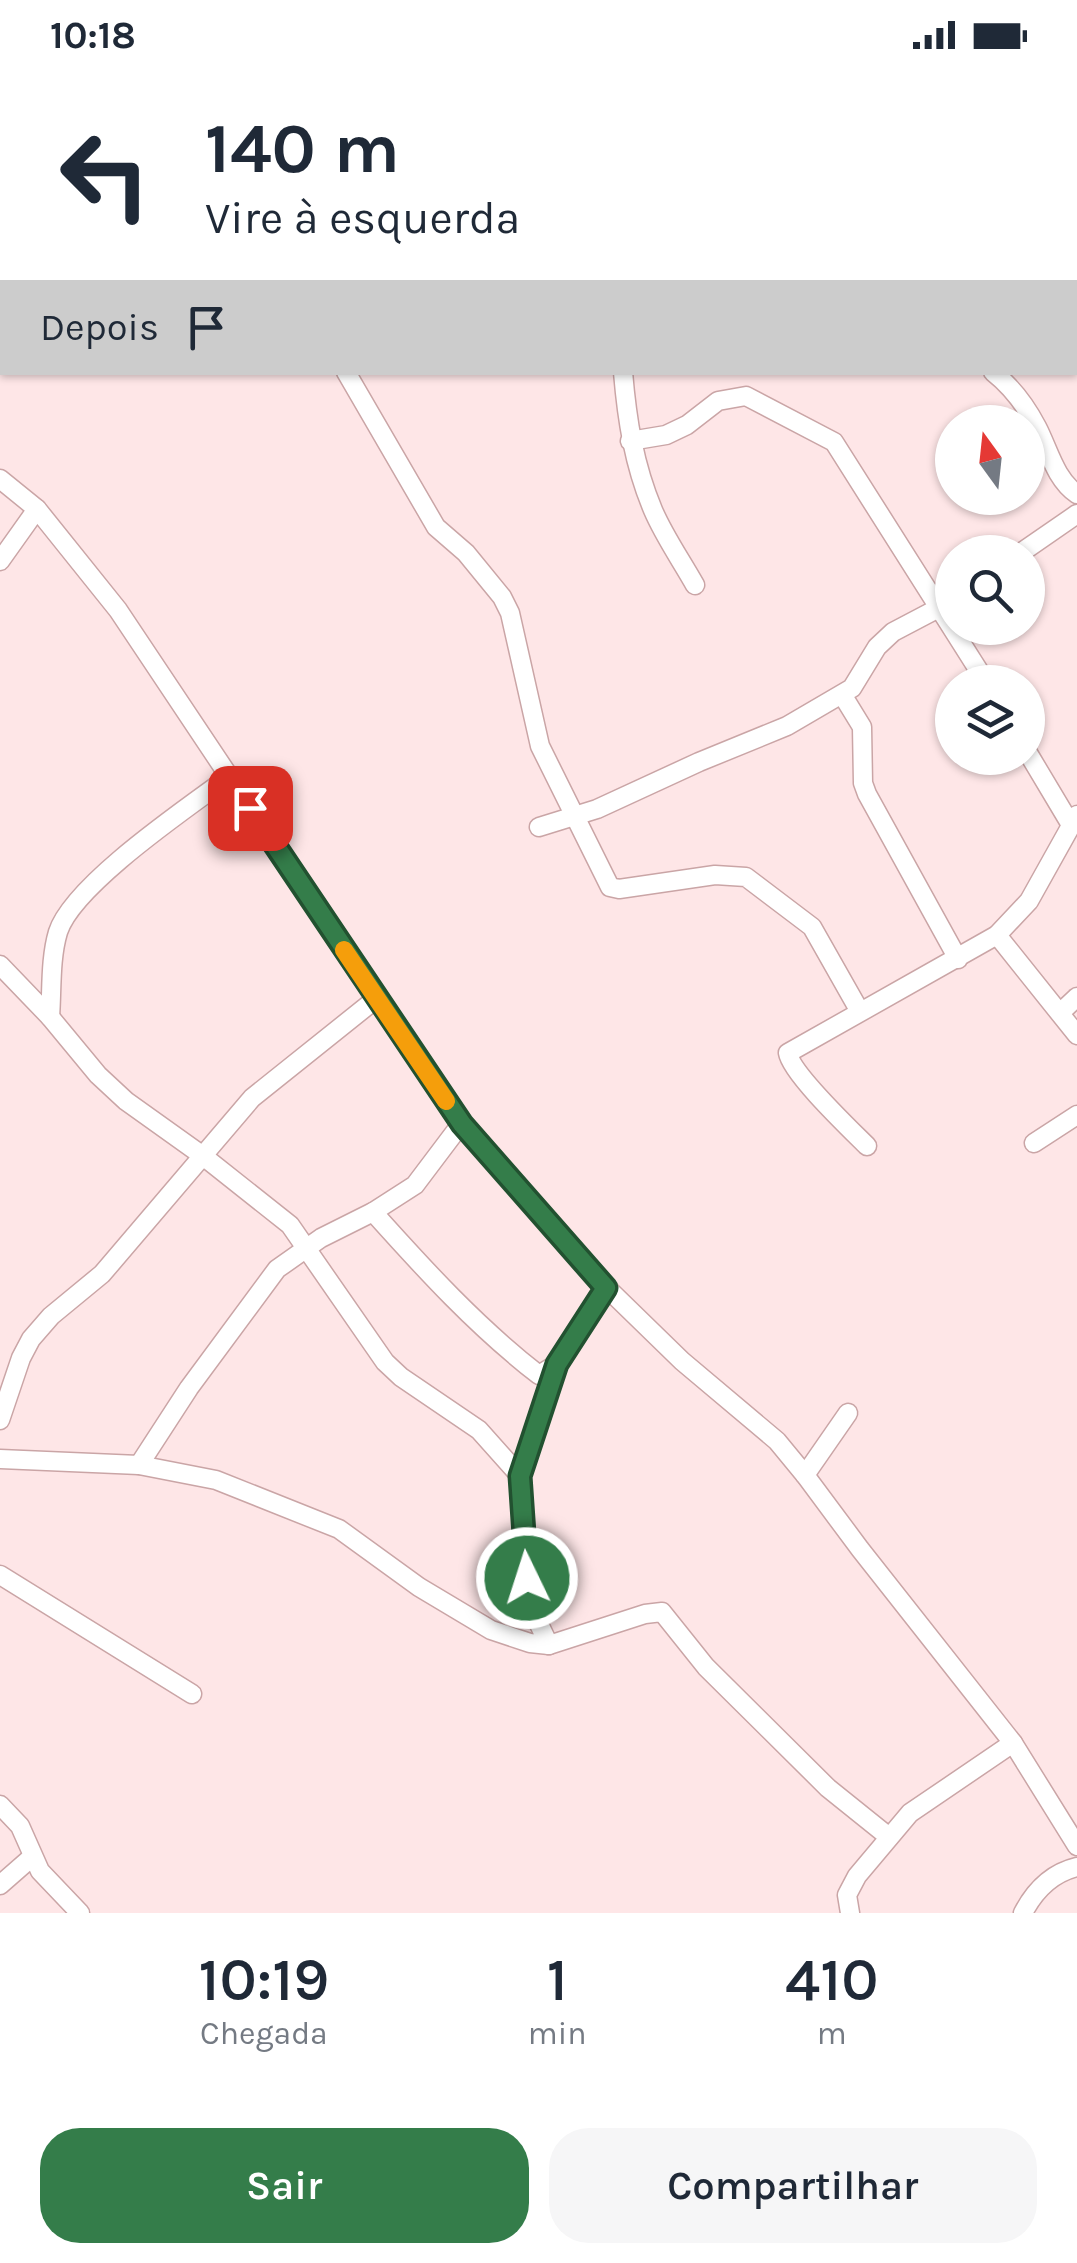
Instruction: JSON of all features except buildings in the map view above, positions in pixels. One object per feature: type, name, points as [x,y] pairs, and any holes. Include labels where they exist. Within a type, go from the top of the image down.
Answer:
[{"type":"street","points":[[348,375],[436,527],[466,553],[502,597],[510,613],[540,746],[602,878],[610,887],[619,889],[715,875],[746,877],[812,928],[859,1010]]},
{"type":"street","points":[[623,375],[630,441],[653,512],[695,584]]},
{"type":"street","points":[[1017,380],[1066,485],[1077,494]]},
{"type":"street","points":[[630,441],[666,435],[731,396],[746,396],[816,430],[834,442],[915,574],[935,594]]},
{"type":"street","points":[[0,479],[37,509],[118,610],[462,1124],[606,1288],[777,1441],[806,1474],[1013,1743],[1077,1846]]},
{"type":"street","points":[[0,561],[37,509]]},
{"type":"street","points":[[1045,536],[1077,514]]},
{"type":"street","points":[[538,827],[576,816],[787,726],[842,696],[852,688],[877,647],[894,632],[935,612]]},
{"type":"street","points":[[842,696],[862,727],[863,783],[867,794],[958,959]]},
{"type":"street","points":[[867,1146],[805,1081],[791,1064],[788,1053],[859,1010],[958,959],[997,934],[1029,902],[1074,820],[1043,775]]},
{"type":"street","points":[[50,1017],[54,954],[59,930],[70,910],[95,883],[229,776]]},
{"type":"street","points":[[997,934],[1077,1036]]},
{"type":"street","points":[[0,966],[50,1017],[98,1076],[290,1225],[385,1362],[479,1430],[520,1476]]},
{"type":"street","points":[[0,1420],[20,1358],[51,1316],[102,1274],[252,1098],[376,998]]},
{"type":"street","points":[[1061,1012],[1077,998]]},
{"type":"street","points":[[1034,1143],[1077,1115]]},
{"type":"street","points":[[139,1466],[189,1388],[277,1269],[320,1238],[373,1212],[415,1184],[462,1124]]},
{"type":"street","points":[[373,1212],[458,1306],[517,1358],[540,1375],[557,1364]]},
{"type":"street","points":[[549,1645],[538,1622],[527,1578],[520,1476],[557,1364],[606,1288]]},
{"type":"street","points":[[806,1474],[848,1413]]},
{"type":"street","points":[[0,1459],[139,1466],[216,1480],[339,1529],[419,1587],[491,1630],[530,1643],[549,1645],[644,1614],[662,1612],[706,1667],[828,1788],[889,1837]]},
{"type":"street","points":[[0,1575],[192,1694]]},
{"type":"street","points":[[850,1913],[847,1894],[857,1876],[910,1813],[1013,1743]]},
{"type":"street","points":[[0,1806],[20,1826],[40,1871],[80,1913]]},
{"type":"street","points":[[0,1885],[32,1856]]},
{"type":"street","points":[[1022,1913],[1058,1872],[1077,1868]]},
{"type":"slow traffic","points":[[344,950],[446,1101]]},
{"type":"route","points":[[250,808],[462,1124],[606,1288],[557,1364],[520,1476],[527,1578]]}]
